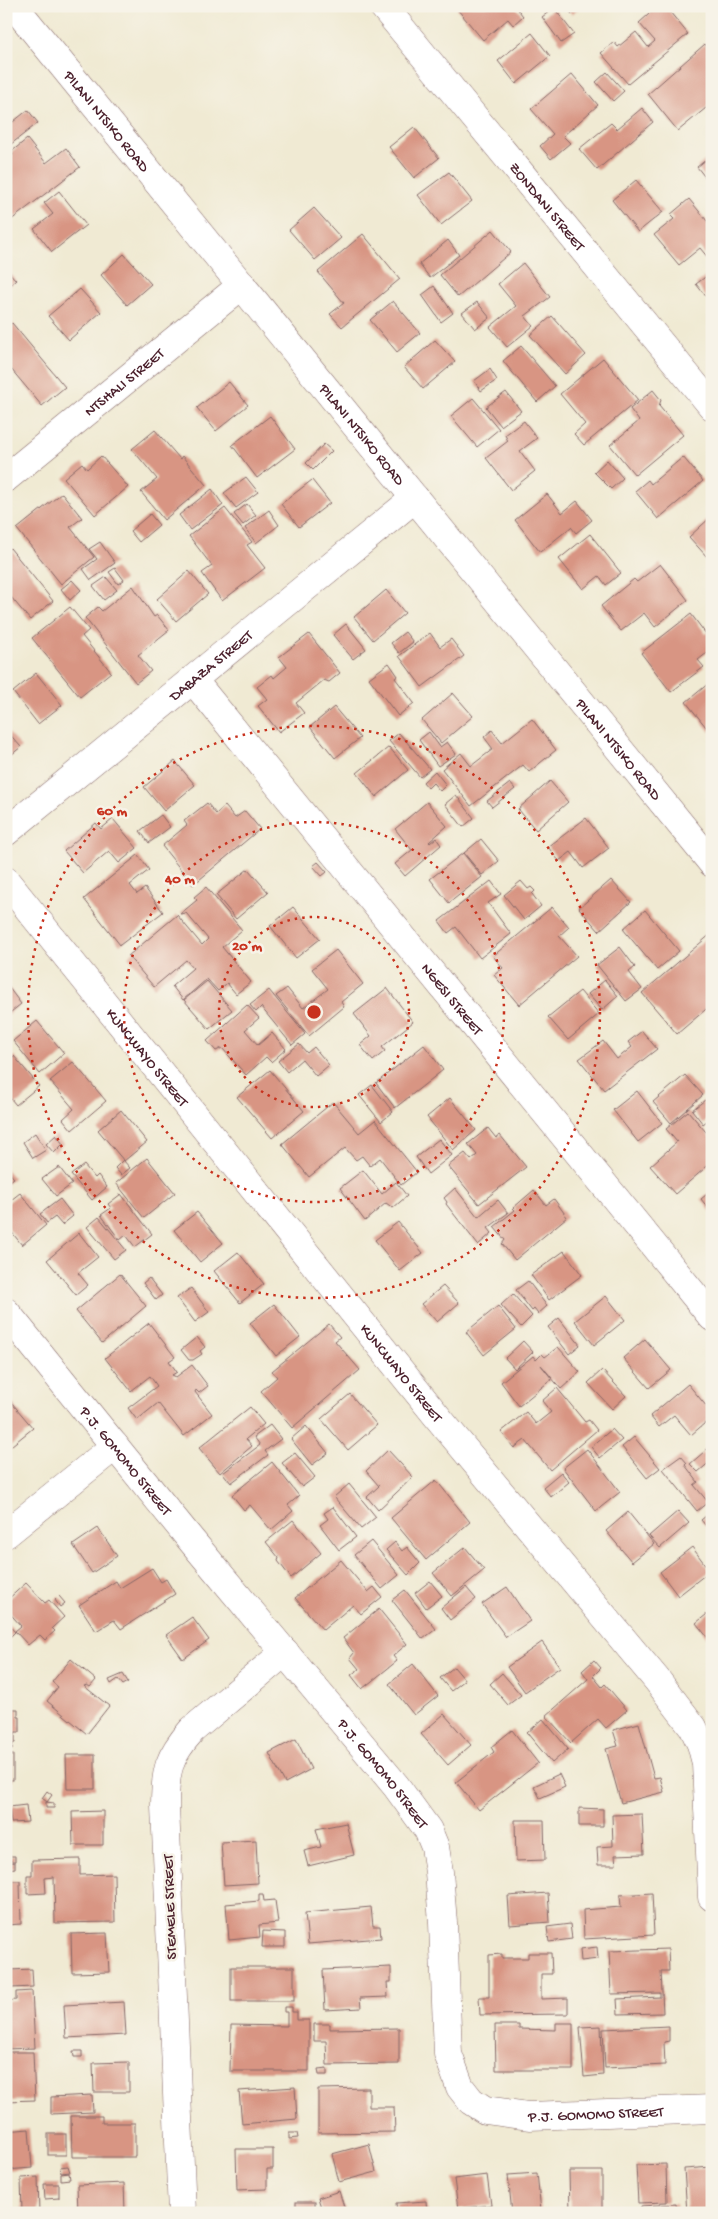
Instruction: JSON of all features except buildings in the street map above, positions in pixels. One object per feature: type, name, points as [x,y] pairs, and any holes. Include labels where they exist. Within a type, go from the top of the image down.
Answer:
[{"type":"street","name":"PILANI NTSIKO ROAD","points":[[14,6],[712,863]]},
{"type":"street","name":"ZONDANI STREET","points":[[383,6],[712,406]]},
{"type":"street","name":"NTSHALI STREET","points":[[11,466],[242,285]]},
{"type":"street","name":"DABAZA STREET","points":[[6,832],[415,498]]},
{"type":"street","name":"NGESI STREET","points":[[193,680],[712,1317]]},
{"type":"street","name":"KUNCWAYO STREET","points":[[6,881],[440,1420],[657,1680],[693,1727],[701,1744],[706,1763],[712,1897]]},
{"type":"street","name":"P.J. GOMOMO STREET","points":[[6,1312],[418,1814],[435,1847],[443,1923],[448,2054],[457,2081],[471,2101],[485,2110],[529,2116],[712,2109]]},
{"type":"street","points":[[6,1534],[115,1446]]},
{"type":"street","name":"STEMELE STREET","points":[[182,2213],[165,1779],[179,1745],[192,1730],[285,1652]]}]
